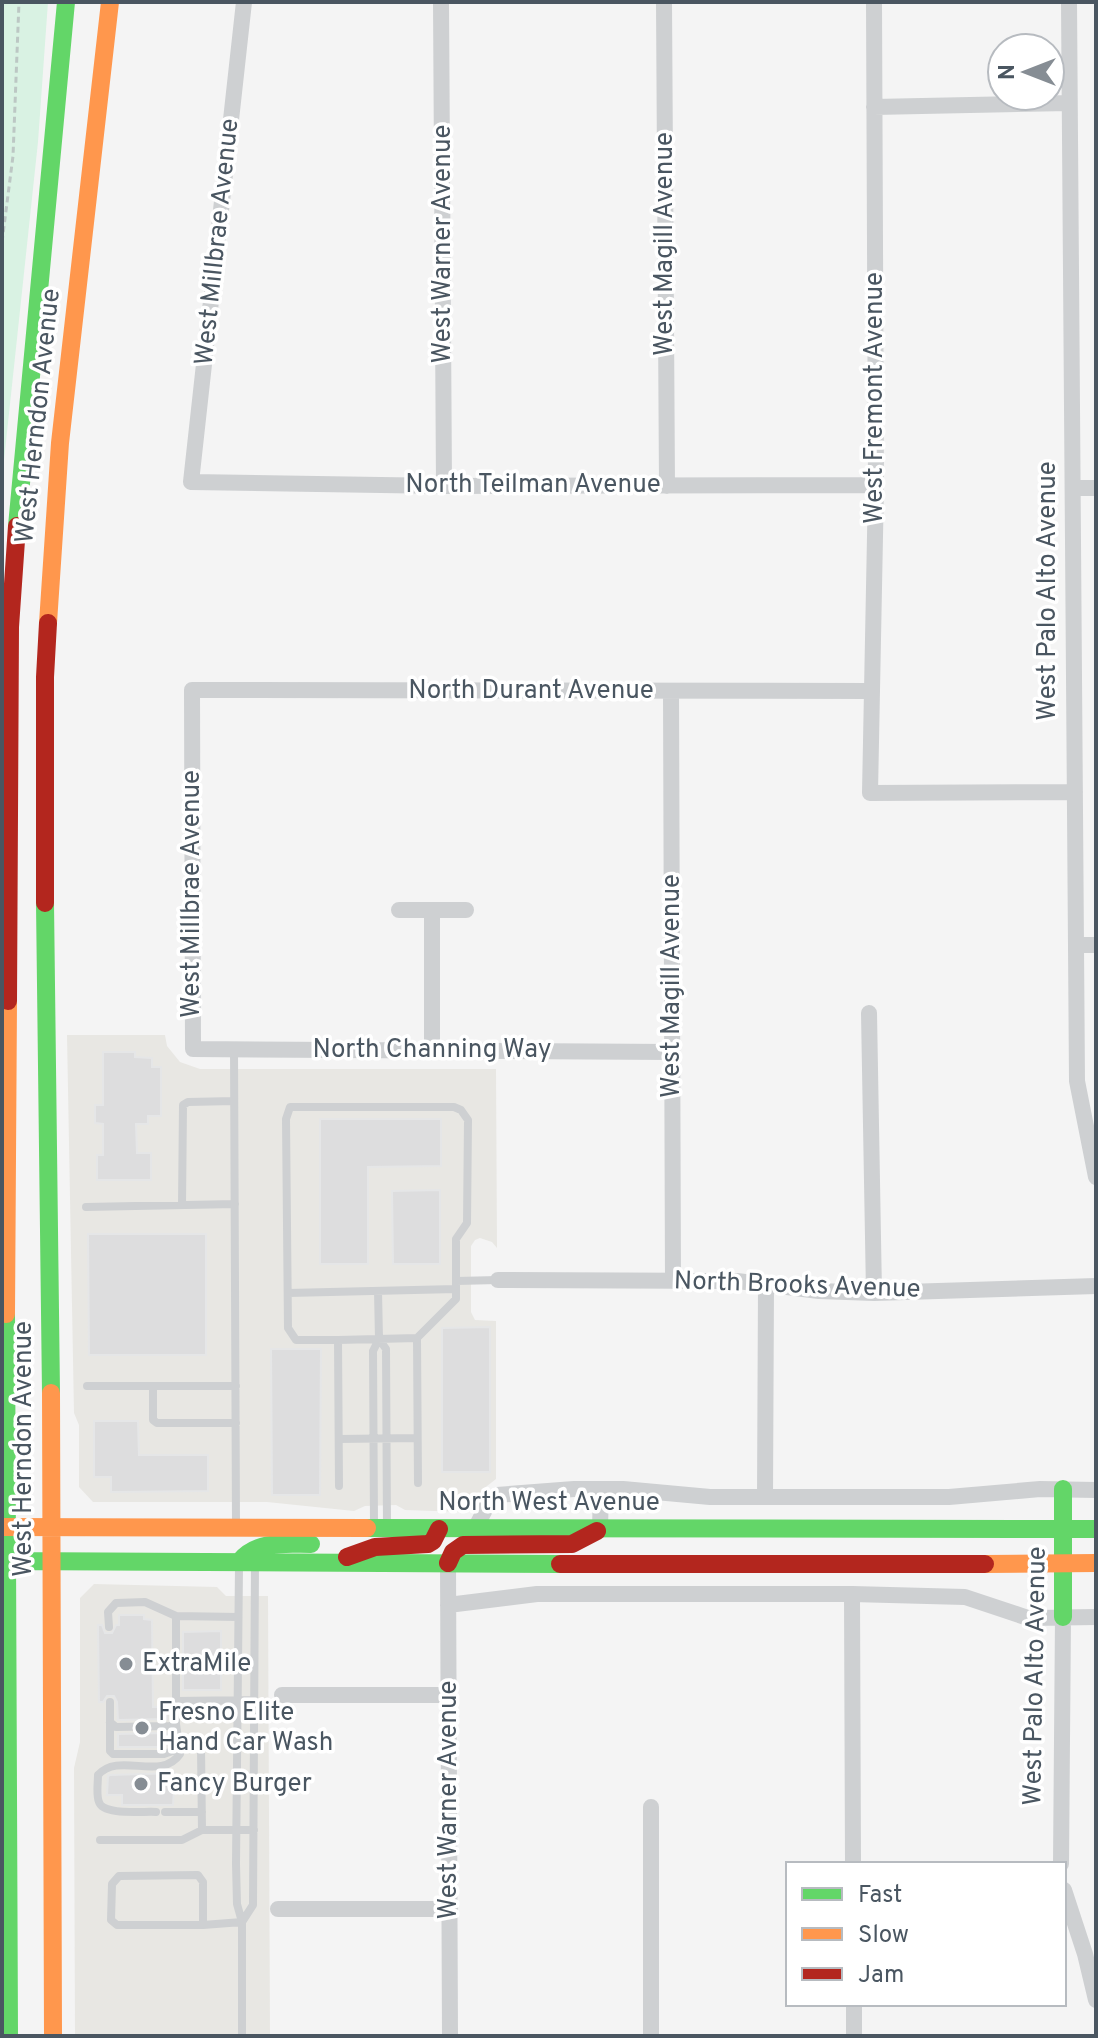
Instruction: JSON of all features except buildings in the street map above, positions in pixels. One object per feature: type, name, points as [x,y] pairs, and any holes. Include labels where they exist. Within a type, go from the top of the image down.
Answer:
[{"type":"main road","name":"West Herndon Avenue","points":[[9,2036],[4,1527],[10,627],[20,486],[49,217],[66,2]]},
{"type":"main road","name":"West Herndon Avenue","points":[[53,2036],[51,1276],[45,1052],[47,624],[60,443],[110,2]]},
{"type":"main road","name":"West Palo Alto Avenue","points":[[1063,1489],[1063,1617]]},
{"type":"main road","name":"North West Avenue","points":[[4,1527],[1096,1529]]},
{"type":"main road","points":[[247,1563],[244,1554],[254,1549],[284,1544],[342,1543],[381,1529]]},
{"type":"main road","points":[[331,1563],[375,1547],[428,1544],[437,1536],[439,1529]]},
{"type":"main road","points":[[448,1563],[455,1548],[463,1545],[572,1544],[600,1529]]},
{"type":"main road","points":[[4,1561],[690,1565],[1096,1563]]},
{"type":"street","name":"West Millbrae Avenue","points":[[191,482],[244,2]]},
{"type":"street","name":"West Warner Avenue","points":[[441,2],[444,486]]},
{"type":"street","name":"West Magill Avenue","points":[[664,2],[667,486]]},
{"type":"street","name":"West Fremont Avenue","points":[[874,2],[876,485],[870,793],[1075,792]]},
{"type":"street","name":"West Palo Alto Avenue","points":[[1069,2],[1077,1081],[1096,1177]]},
{"type":"street","points":[[874,107],[1069,103]]},
{"type":"street","name":"North Teilman Avenue","points":[[191,482],[444,486],[876,485]]},
{"type":"street","points":[[1074,488],[1096,488]]},
{"type":"street","name":"West Millbrae Avenue","points":[[192,690],[193,1049]]},
{"type":"street","name":"North Durant Avenue","points":[[192,690],[870,691]]},
{"type":"street","name":"West Magill Avenue","points":[[671,692],[673,1281]]},
{"type":"street","points":[[399,910],[466,910]]},
{"type":"street","points":[[432,910],[432,1050]]},
{"type":"street","points":[[1076,945],[1096,945]]},
{"type":"street","points":[[869,1013],[874,1293]]},
{"type":"street","name":"North Channing Way","points":[[193,1049],[672,1052]]},
{"type":"street","name":"North Brooks Avenue","points":[[498,1280],[737,1281],[819,1291],[874,1293],[1096,1286]]},
{"type":"street","points":[[765,1497],[766,1285]]},
{"type":"street","points":[[600,1529],[601,1489]]},
{"type":"street","points":[[476,1527],[491,1498],[497,1495],[601,1489],[710,1497],[949,1497],[1063,1489],[1096,1490]]},
{"type":"street","name":"West Warner Avenue","points":[[448,1563],[450,2036]]},
{"type":"street","points":[[448,1605],[537,1594],[852,1594],[965,1597],[1028,1618],[1096,1617]]},
{"type":"street","points":[[852,1594],[853,1862]]},
{"type":"street","name":"West Palo Alto Avenue","points":[[1061,1862],[1063,1617]]},
{"type":"street","points":[[282,1695],[449,1695]]},
{"type":"street","points":[[651,1807],[651,2036]]},
{"type":"street","points":[[1066,1896],[1096,2000]]},
{"type":"street","points":[[278,1909],[450,1909]]},
{"type":"street","points":[[854,2006],[854,2036]]},
{"type":"lane","points":[[234,1049],[236,1529]]},
{"type":"lane","points":[[182,1205],[183,1105],[188,1102],[234,1101]]},
{"type":"lane","points":[[290,1107],[454,1107],[461,1110],[468,1120],[467,1223],[456,1239],[456,1285],[456,1299],[417,1338],[296,1340],[288,1328],[286,1119],[290,1107]]},
{"type":"lane","points":[[86,1207],[235,1204]]},
{"type":"lane","points":[[288,1293],[378,1291],[498,1280]]},
{"type":"lane","points":[[378,1291],[379,1339],[373,1351],[374,1438],[381,1529]]},
{"type":"lane","points":[[417,1338],[418,1483]]},
{"type":"lane","points":[[379,1339],[386,1349],[387,1438],[381,1529]]},
{"type":"lane","points":[[338,1340],[339,1486]]},
{"type":"lane","points":[[87,1386],[236,1386]]},
{"type":"lane","points":[[153,1386],[153,1420],[157,1423],[236,1423]]},
{"type":"lane","points":[[339,1439],[417,1438]]},
{"type":"lane","points":[[242,2036],[242,1922],[237,1904],[238,1617],[247,1563]]},
{"type":"lane","points":[[242,1922],[253,1905],[254,1700],[247,1563]]},
{"type":"lane","points":[[109,1627],[108,1612],[116,1603],[145,1602],[176,1616],[238,1617]]},
{"type":"lane","points":[[176,1616],[176,1724],[181,1748],[175,1762],[165,1767],[110,1766],[98,1775],[99,1802],[101,1807],[110,1811],[202,1812]]},
{"type":"lane","points":[[176,1701],[254,1700]]},
{"type":"lane","points":[[110,1702],[110,1751],[113,1754],[164,1754],[181,1748],[201,1748],[202,1830]]},
{"type":"lane","points":[[110,1722],[116,1727],[176,1724]]},
{"type":"lane","points":[[100,1840],[182,1840],[202,1830],[254,1830]]},
{"type":"lane","points":[[203,1925],[203,1882],[198,1875],[119,1876],[112,1884],[111,1920],[117,1925],[203,1925],[242,1922]]},
{"type":"path","points":[[2,242],[13,156],[19,2]]},
{"type":"shaded area","points":[[67,1035],[165,1035],[167,1046],[180,1062],[200,1069],[496,1069],[497,1248],[492,1242],[480,1238],[471,1246],[471,1312],[475,1320],[496,1321],[496,1479],[482,1490],[473,1509],[464,1512],[405,1510],[396,1505],[365,1506],[354,1511],[267,1502],[93,1502],[79,1487],[79,1425],[74,1413]]},
{"type":"shaded area","points":[[94,1584],[217,1587],[226,1596],[268,1596],[270,2036],[75,2036],[74,1768],[80,1742],[80,1598]]},
{"type":"green space","points":[[2,2],[48,2],[38,142],[2,479]]},
{"type":"traffic: fast","points":[[17,526],[66,2]]},
{"type":"traffic: fast","points":[[45,903],[51,1393]]},
{"type":"traffic: fast","points":[[6,1314],[9,2036]]},
{"type":"traffic: fast","points":[[1063,1489],[1063,1617]]},
{"type":"traffic: fast","points":[[367,1528],[1096,1529]]},
{"type":"traffic: fast","points":[[240,1561],[264,1546],[311,1544]]},
{"type":"traffic: fast","points":[[2,1561],[560,1564]]},
{"type":"traffic: slow","points":[[48,623],[60,443],[110,2]]},
{"type":"traffic: slow","points":[[6,1314],[8,1001]]},
{"type":"traffic: slow","points":[[51,1393],[53,2036]]},
{"type":"traffic: slow","points":[[2,1527],[367,1528]]},
{"type":"traffic: slow","points":[[985,1564],[1096,1563]]},
{"type":"traffic: jam","points":[[8,1001],[10,627],[17,526]]},
{"type":"traffic: jam","points":[[45,903],[45,677],[48,623]]},
{"type":"traffic: jam","points":[[347,1557],[375,1547],[428,1544],[439,1529]]},
{"type":"traffic: jam","points":[[448,1563],[453,1552],[463,1545],[572,1544],[597,1531]]},
{"type":"traffic: jam","points":[[560,1564],[985,1564]]},
{"type":"place","name":"ExtraMile","points":[[126,1664]]},
{"type":"place","name":"Fresno Elite Hand Car Wash","points":[[142,1728]]},
{"type":"place","name":"Fancy Burger","points":[[141,1784]]}]
